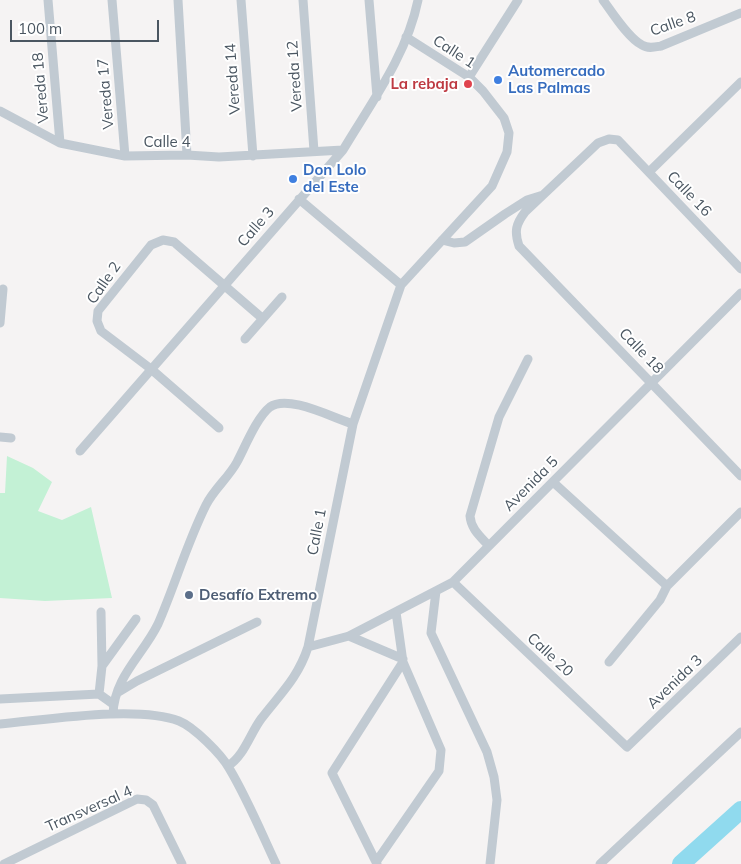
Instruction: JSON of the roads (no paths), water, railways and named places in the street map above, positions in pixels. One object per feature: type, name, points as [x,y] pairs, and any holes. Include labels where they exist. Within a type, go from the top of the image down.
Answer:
[{"type":"street","name":"Vereda 18","points":[[48,0],[60,143]]},
{"type":"street","name":"Vereda 17","points":[[112,0],[125,156]]},
{"type":"street","points":[[178,0],[187,155]]},
{"type":"street","name":"Vereda 14","points":[[240,0],[253,156]]},
{"type":"street","name":"Vereda 12","points":[[303,0],[314,151]]},
{"type":"street","points":[[370,0],[377,97]]},
{"type":"street","name":"Calle 3","points":[[80,451],[298,199],[343,150],[377,97],[406,37],[418,0]]},
{"type":"street","points":[[470,77],[518,0]]},
{"type":"street","name":"Calle 8","points":[[603,0],[632,37],[641,45],[650,48],[661,46],[741,13]]},
{"type":"street","name":"Calle 1","points":[[228,766],[236,761],[261,719],[302,668],[308,647],[353,424],[401,285],[492,186],[507,152],[509,133],[504,118],[470,77],[406,37]]},
{"type":"street","points":[[649,172],[741,82]]},
{"type":"street","name":"Calle 4","points":[[0,111],[60,143],[125,156],[187,155],[219,157],[343,150]]},
{"type":"street","name":"Calle 16","points":[[545,195],[598,143],[608,139],[618,140],[741,268]]},
{"type":"street","points":[[442,240],[454,243],[465,242],[527,200],[545,195]]},
{"type":"street","name":"Calle 18","points":[[545,195],[517,223],[515,234],[519,246],[741,476]]},
{"type":"street","points":[[298,199],[401,285]]},
{"type":"street","name":"Calle 2","points":[[219,428],[151,368],[100,331],[97,321],[98,311],[107,297],[151,245],[163,240],[174,242],[262,318]]},
{"type":"street","points":[[0,322],[3,289]]},
{"type":"street","name":"Avenida 5","points":[[308,647],[348,636],[453,582],[741,293]]},
{"type":"street","points":[[245,339],[282,297]]},
{"type":"street","points":[[489,546],[471,524],[470,516],[499,418],[528,360]]},
{"type":"street","points":[[113,714],[117,693],[126,670],[157,626],[207,503],[233,470],[263,414],[271,406],[281,402],[292,403],[353,424]]},
{"type":"street","points":[[0,437],[10,438]]},
{"type":"street","points":[[553,482],[666,586]]},
{"type":"street","points":[[609,662],[660,600],[666,586],[741,512]]},
{"type":"street","name":"Calle 20","points":[[453,582],[628,747]]},
{"type":"street","points":[[436,591],[430,634],[487,752],[494,777],[497,800],[490,864]]},
{"type":"street","points":[[99,694],[102,666],[101,612]]},
{"type":"street","points":[[396,612],[403,660],[441,750],[439,771],[376,863],[332,773],[403,660]]},
{"type":"street","points":[[102,666],[136,619]]},
{"type":"street","points":[[117,693],[137,681],[257,622]]},
{"type":"street","points":[[348,636],[403,660]]},
{"type":"street","name":"Avenida 3","points":[[628,747],[741,637]]},
{"type":"street","points":[[0,699],[99,694],[114,704]]},
{"type":"street","points":[[0,724],[113,714],[163,717],[180,722],[203,738],[228,766],[276,864]]},
{"type":"street","points":[[600,864],[741,732]]},
{"type":"street","name":"Transversal 4","points":[[4,864],[137,799],[146,800],[153,805],[182,864]]},
{"type":"waterway","points":[[681,864],[741,810]]},
{"type":"place","name":"Automercado Las Palmas","points":[[498,80]]},
{"type":"place","name":"La rebaja","points":[[468,84]]},
{"type":"place","name":"Don Lolo del Este","points":[[293,179]]},
{"type":"place","name":"Desafío Extremo","points":[[189,595]]}]
